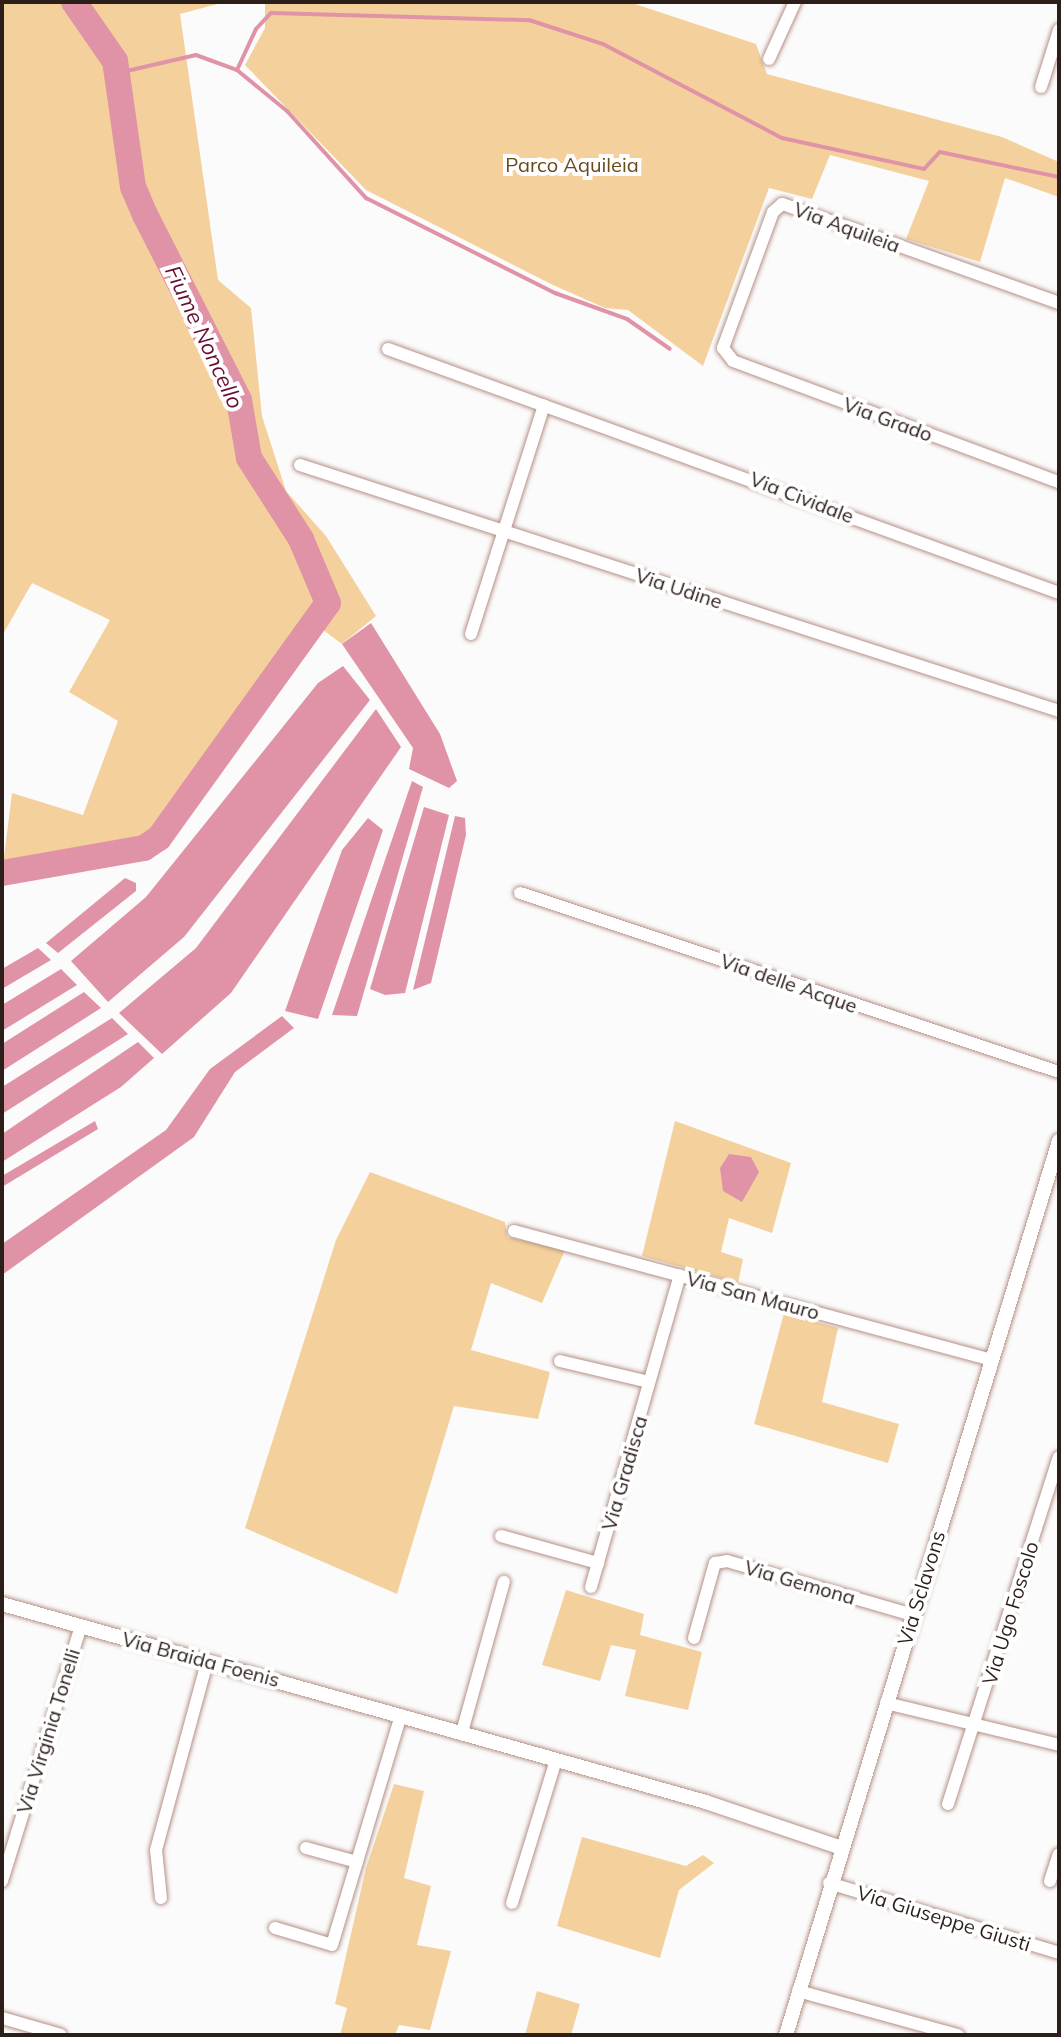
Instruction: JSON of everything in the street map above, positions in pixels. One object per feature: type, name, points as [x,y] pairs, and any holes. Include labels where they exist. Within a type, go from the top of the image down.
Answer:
[{"type":"street","points":[[769,59],[795,2]]},
{"type":"street","points":[[1041,87],[1059,30]]},
{"type":"street","name":"Via Aquileia","points":[[723,348],[773,212],[782,204],[1059,303]]},
{"type":"street","name":"Via Grado","points":[[723,348],[733,361],[1059,482]]},
{"type":"street","name":"Via Cividale","points":[[388,349],[1059,593]]},
{"type":"street","points":[[471,634],[544,405]]},
{"type":"street","name":"Via Udine","points":[[300,465],[1059,711]]},
{"type":"street","name":"Via delle Acque","points":[[520,893],[1059,1072]]},
{"type":"street","name":"Via Sclavons","points":[[786,2035],[839,1847],[1059,1141]]},
{"type":"street","name":"Via San Mauro","points":[[514,1231],[992,1360]]},
{"type":"street","name":"Via Gradisca","points":[[591,1587],[680,1275]]},
{"type":"street","points":[[560,1361],[649,1382]]},
{"type":"street","name":"Via Ugo Foscolo","points":[[948,1804],[1059,1457]]},
{"type":"street","points":[[501,1536],[598,1563]]},
{"type":"street","name":"Via Gemona","points":[[694,1638],[715,1563],[727,1561],[913,1615]]},
{"type":"street","points":[[462,1732],[504,1582]]},
{"type":"street","name":"Via Braida Foenis","points":[[2,1604],[462,1732],[839,1847]]},
{"type":"street","name":"Via Virginia Tonelli","points":[[2,1881],[81,1626]]},
{"type":"street","points":[[161,1898],[156,1850],[207,1662]]},
{"type":"street","points":[[886,1703],[1059,1745]]},
{"type":"street","points":[[275,1928],[332,1945],[401,1715]]},
{"type":"street","points":[[512,1903],[556,1760]]},
{"type":"street","points":[[306,1848],[357,1862]]},
{"type":"street","points":[[1050,1881],[1059,1854]]},
{"type":"street","name":"Via Giuseppe Giusti","points":[[829,1883],[1059,1953]]},
{"type":"street","points":[[798,1991],[958,2035]]},
{"type":"street","points":[[2,2018],[61,2035]]},
{"type":"green space","points":[[2,2],[225,2],[180,14],[218,280],[251,308],[262,416],[286,491],[326,536],[376,616],[342,644],[311,621],[278,679],[159,838],[144,848],[2,873],[12,793],[83,815],[118,721],[69,692],[110,620],[32,583],[2,636]]},
{"type":"green space","name":"Parco Aquileia","points":[[265,2],[629,2],[756,44],[767,74],[1002,137],[1059,162],[1059,197],[1005,178],[980,262],[906,239],[929,181],[830,155],[812,199],[769,188],[703,366],[628,310],[605,308],[553,285],[366,190],[245,65],[265,28]]},
{"type":"green space","points":[[675,1121],[791,1163],[772,1233],[729,1218],[721,1252],[743,1259],[738,1283],[642,1256]]},
{"type":"green space","points":[[370,1172],[505,1222],[507,1237],[565,1250],[542,1303],[491,1283],[471,1350],[550,1372],[538,1419],[454,1406],[397,1594],[245,1528],[336,1240]]},
{"type":"green space","points":[[784,1313],[838,1328],[822,1402],[899,1424],[888,1463],[754,1424]]},
{"type":"green space","points":[[566,1590],[644,1614],[640,1635],[702,1652],[688,1710],[625,1696],[636,1650],[611,1645],[600,1681],[542,1665]]},
{"type":"green space","points":[[394,1784],[424,1791],[404,1878],[431,1886],[417,1945],[451,1951],[430,2030],[399,2025],[395,2035],[340,2035],[347,2008],[335,2004],[366,1868]]},
{"type":"green space","points":[[582,1837],[686,1866],[703,1855],[714,1863],[679,1890],[660,1958],[557,1926]]},
{"type":"green space","points":[[537,1991],[580,2004],[571,2035],[525,2035]]},
{"type":"shaded area","points":[[371,623],[440,734],[457,781],[449,788],[409,769],[413,748],[342,644]]},
{"type":"shaded area","points":[[343,666],[370,700],[184,937],[108,1002],[71,961],[146,897],[318,683]]},
{"type":"shaded area","points":[[376,709],[401,747],[231,993],[162,1054],[119,1013],[196,948]]},
{"type":"shaded area","points":[[412,781],[423,787],[357,1016],[332,1015]]},
{"type":"shaded area","points":[[424,807],[449,815],[405,993],[385,995],[370,989]]},
{"type":"shaded area","points":[[455,816],[465,818],[466,835],[431,983],[413,990]]},
{"type":"shaded area","points":[[368,818],[383,830],[318,1019],[285,1011],[342,850]]},
{"type":"shaded area","points":[[125,878],[136,883],[136,891],[58,953],[46,943]]},
{"type":"shaded area","points":[[38,948],[51,960],[2,989],[2,969]]},
{"type":"shaded area","points":[[61,969],[77,985],[2,1031],[2,1005]]},
{"type":"shaded area","points":[[84,992],[101,1008],[2,1071],[2,1044]]},
{"type":"shaded area","points":[[282,1016],[294,1028],[235,1072],[194,1137],[2,1275],[2,1244],[166,1130],[210,1069]]},
{"type":"shaded area","points":[[112,1018],[128,1034],[2,1114],[2,1087]]},
{"type":"shaded area","points":[[138,1042],[154,1058],[121,1087],[2,1162],[2,1134]]},
{"type":"shaded area","points":[[95,1121],[98,1129],[2,1187],[2,1176]]},
{"type":"shaded area","points":[[729,1154],[751,1157],[759,1172],[742,1202],[723,1191],[720,1168]]},
{"type":"waterway","name":"Fiume Noncello","points":[[2,873],[144,848],[159,838],[328,603],[301,539],[249,458],[239,400],[133,187],[115,61],[74,2]]},
{"type":"waterway","points":[[118,73],[196,55],[237,70],[256,29],[271,13],[529,20],[603,44],[782,138],[924,169],[940,152],[1059,177]]},
{"type":"waterway","points":[[237,70],[287,111],[366,198],[555,293],[627,319],[670,349]]}]
